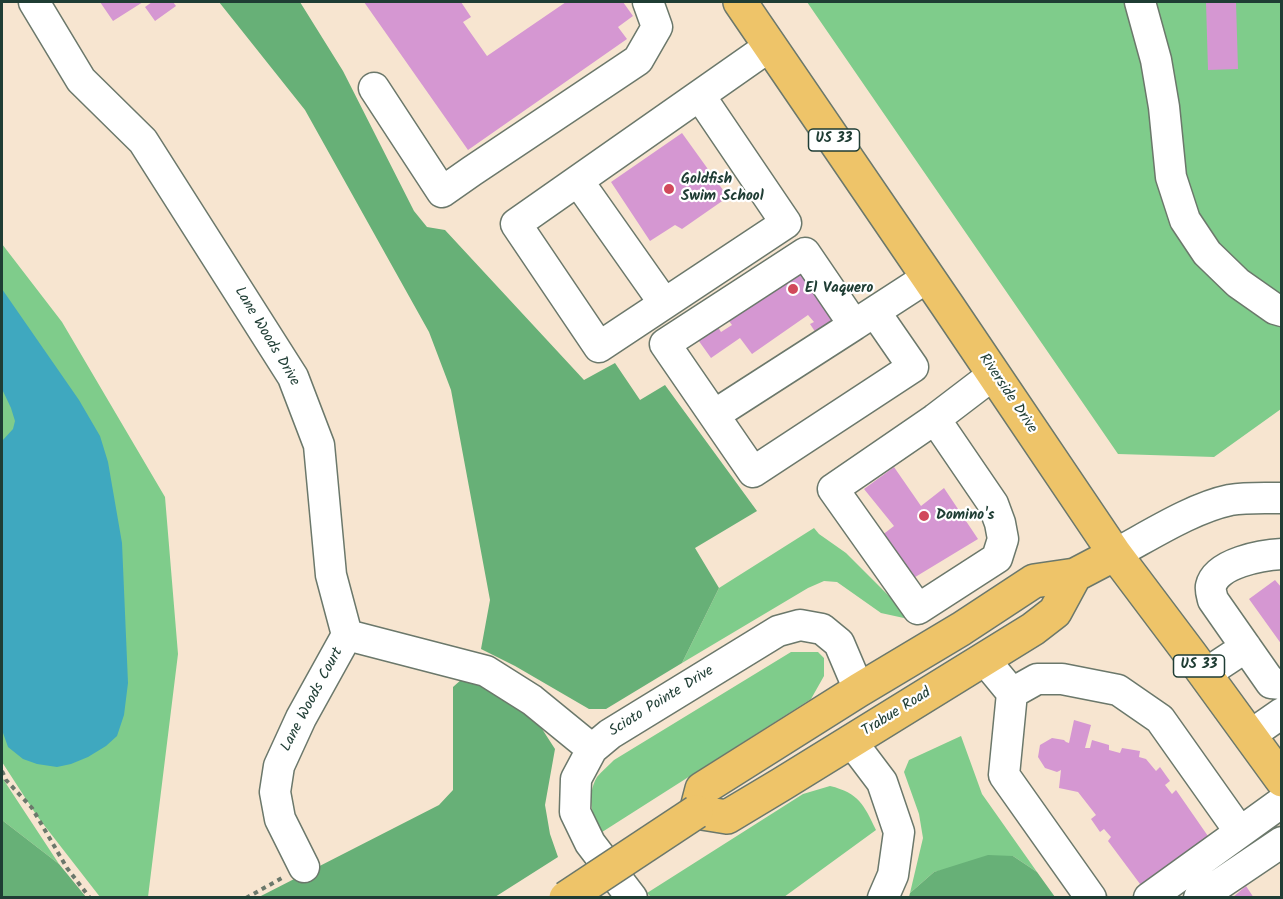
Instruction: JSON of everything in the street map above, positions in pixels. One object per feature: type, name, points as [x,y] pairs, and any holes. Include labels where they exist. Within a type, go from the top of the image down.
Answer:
[{"type":"main road","name":"Riverside Drive","points":[[740,2],[1115,554],[1281,780]]},
{"type":"main road","points":[[566,897],[696,812],[702,789],[859,690],[961,629],[1034,581],[1075,574],[1115,554]]},
{"type":"main road","name":"Trabue Road","points":[[696,812],[727,817],[1033,629],[1055,612],[1075,574]]},
{"type":"street","name":"Lane Woods Drive","points":[[34,2],[81,80],[143,141],[293,377],[319,445],[331,574],[347,635]]},
{"type":"street","points":[[374,88],[442,192],[638,60],[657,27],[648,2]]},
{"type":"street","points":[[1140,2],[1156,60],[1164,107],[1171,177],[1185,220],[1207,253],[1238,283],[1281,311]]},
{"type":"street","points":[[770,46],[516,224],[599,347],[786,223]]},
{"type":"street","points":[[700,96],[805,253],[865,319],[913,367],[753,472],[665,344],[805,253]]},
{"type":"street","points":[[578,181],[664,303]]},
{"type":"street","points":[[714,415],[928,277]]},
{"type":"street","points":[[935,419],[993,504],[1003,539],[997,558],[918,609],[833,489],[935,419],[994,374]]},
{"type":"street","points":[[1115,554],[1174,522],[1227,501],[1259,497],[1281,498]]},
{"type":"street","points":[[1281,554],[1233,564],[1217,574],[1211,586],[1213,600],[1271,683],[1281,684]]},
{"type":"street","points":[[938,597],[961,629]]},
{"type":"street","name":"Scioto Pointe Drive","points":[[632,897],[590,843],[575,812],[576,779],[592,749],[610,734],[778,631],[800,625],[822,629],[839,643],[859,690]]},
{"type":"street","points":[[347,635],[486,670],[532,700],[592,749]]},
{"type":"street","name":"Lane Woods Court","points":[[304,867],[280,819],[275,792],[279,766],[347,635]]},
{"type":"street","points":[[1205,674],[1246,647]]},
{"type":"street","points":[[984,658],[1012,693],[1005,775],[1091,897]]},
{"type":"street","points":[[1012,693],[1037,679],[1062,679],[1118,690],[1160,719],[1240,832]]},
{"type":"street","points":[[1249,736],[1281,713]]},
{"type":"street","points":[[851,741],[882,782],[899,832],[893,875],[883,897]]},
{"type":"street","points":[[1149,897],[1281,802]]},
{"type":"street","points":[[1199,897],[1281,842]]},
{"type":"path","points":[[2,771],[6,780],[32,808],[67,868],[90,897]]},
{"type":"path","points":[[246,897],[304,867]]},
{"type":"green space","points":[[219,2],[300,2],[343,71],[414,211],[427,227],[445,230],[584,380],[615,363],[640,400],[665,385],[757,511],[695,548],[719,588],[682,663],[606,709],[589,709],[481,649],[490,600],[451,390],[429,332],[305,110]]},
{"type":"green space","points":[[807,2],[1281,2],[1281,409],[1214,457],[1118,454]]},
{"type":"green space","points":[[2,244],[62,322],[165,497],[178,654],[148,897],[100,897],[37,816],[2,762]]},
{"type":"green space","points":[[814,528],[846,553],[913,620],[881,613],[837,582],[824,581],[808,588],[682,663],[719,588]]},
{"type":"green space","points":[[791,652],[818,652],[824,658],[824,676],[811,699],[599,834],[593,813],[592,791],[597,777],[614,760]]},
{"type":"green space","points":[[462,679],[515,699],[535,718],[555,749],[545,805],[550,834],[558,857],[495,897],[257,898],[439,805],[453,790],[453,687]]},
{"type":"green space","points":[[961,736],[982,794],[1037,872],[1013,856],[934,872],[910,893],[923,838],[919,814],[904,772],[909,760]]},
{"type":"green space","points":[[2,777],[5,782],[59,864],[2,820]]},
{"type":"green space","points":[[830,786],[854,796],[868,814],[876,830],[784,897],[652,898],[647,893],[803,794]]},
{"type":"green space","points":[[2,820],[59,864],[86,897],[2,897]]},
{"type":"green space","points":[[988,855],[1013,856],[1037,872],[1055,897],[909,897],[910,893],[934,872]]},
{"type":"water","points":[[2,289],[79,400],[100,436],[108,462],[122,543],[128,683],[124,715],[117,736],[106,746],[88,757],[57,767],[23,759],[8,747],[2,730],[2,441],[13,429],[15,421],[2,389]]},
{"type":"building","points":[[100,2],[143,2],[113,21]]},
{"type":"building","points":[[152,2],[173,2],[176,6],[155,21],[145,7]]},
{"type":"building","points":[[364,2],[461,2],[471,17],[463,22],[487,56],[566,2],[623,2],[633,16],[618,27],[627,39],[468,150]]},
{"type":"building","points":[[1206,2],[1236,2],[1238,69],[1208,70]]},
{"type":"building","name":"Goldfish Swim School","points":[[682,133],[728,197],[682,229],[675,225],[650,241],[611,182]]},
{"type":"building","name":"El Vaquero","points":[[803,264],[840,317],[816,333],[810,324],[814,322],[808,315],[752,354],[740,338],[711,358],[696,337],[716,324],[721,332],[732,325],[726,317]]},
{"type":"building","name":"Domino's","points":[[894,467],[921,506],[944,488],[978,539],[907,582],[877,539],[894,526],[864,489]]},
{"type":"building","points":[[1275,580],[1282,588],[1282,645],[1249,599]]},
{"type":"building","points":[[1074,720],[1091,725],[1085,748],[1090,748],[1092,740],[1109,745],[1109,750],[1120,753],[1122,748],[1140,751],[1139,757],[1146,759],[1156,771],[1160,767],[1170,781],[1165,785],[1172,794],[1176,790],[1210,839],[1143,888],[1108,841],[1111,837],[1104,829],[1100,832],[1091,819],[1096,815],[1078,792],[1059,788],[1061,770],[1057,772],[1045,768],[1038,757],[1040,745],[1052,738],[1069,743]]},
{"type":"building","points":[[1246,886],[1254,898],[1232,898]]},
{"type":"place","name":"Goldfish Swim School","points":[[669,189]]},
{"type":"place","name":"El Vaquero","points":[[793,289]]},
{"type":"place","name":"Domino's","points":[[924,516]]}]
